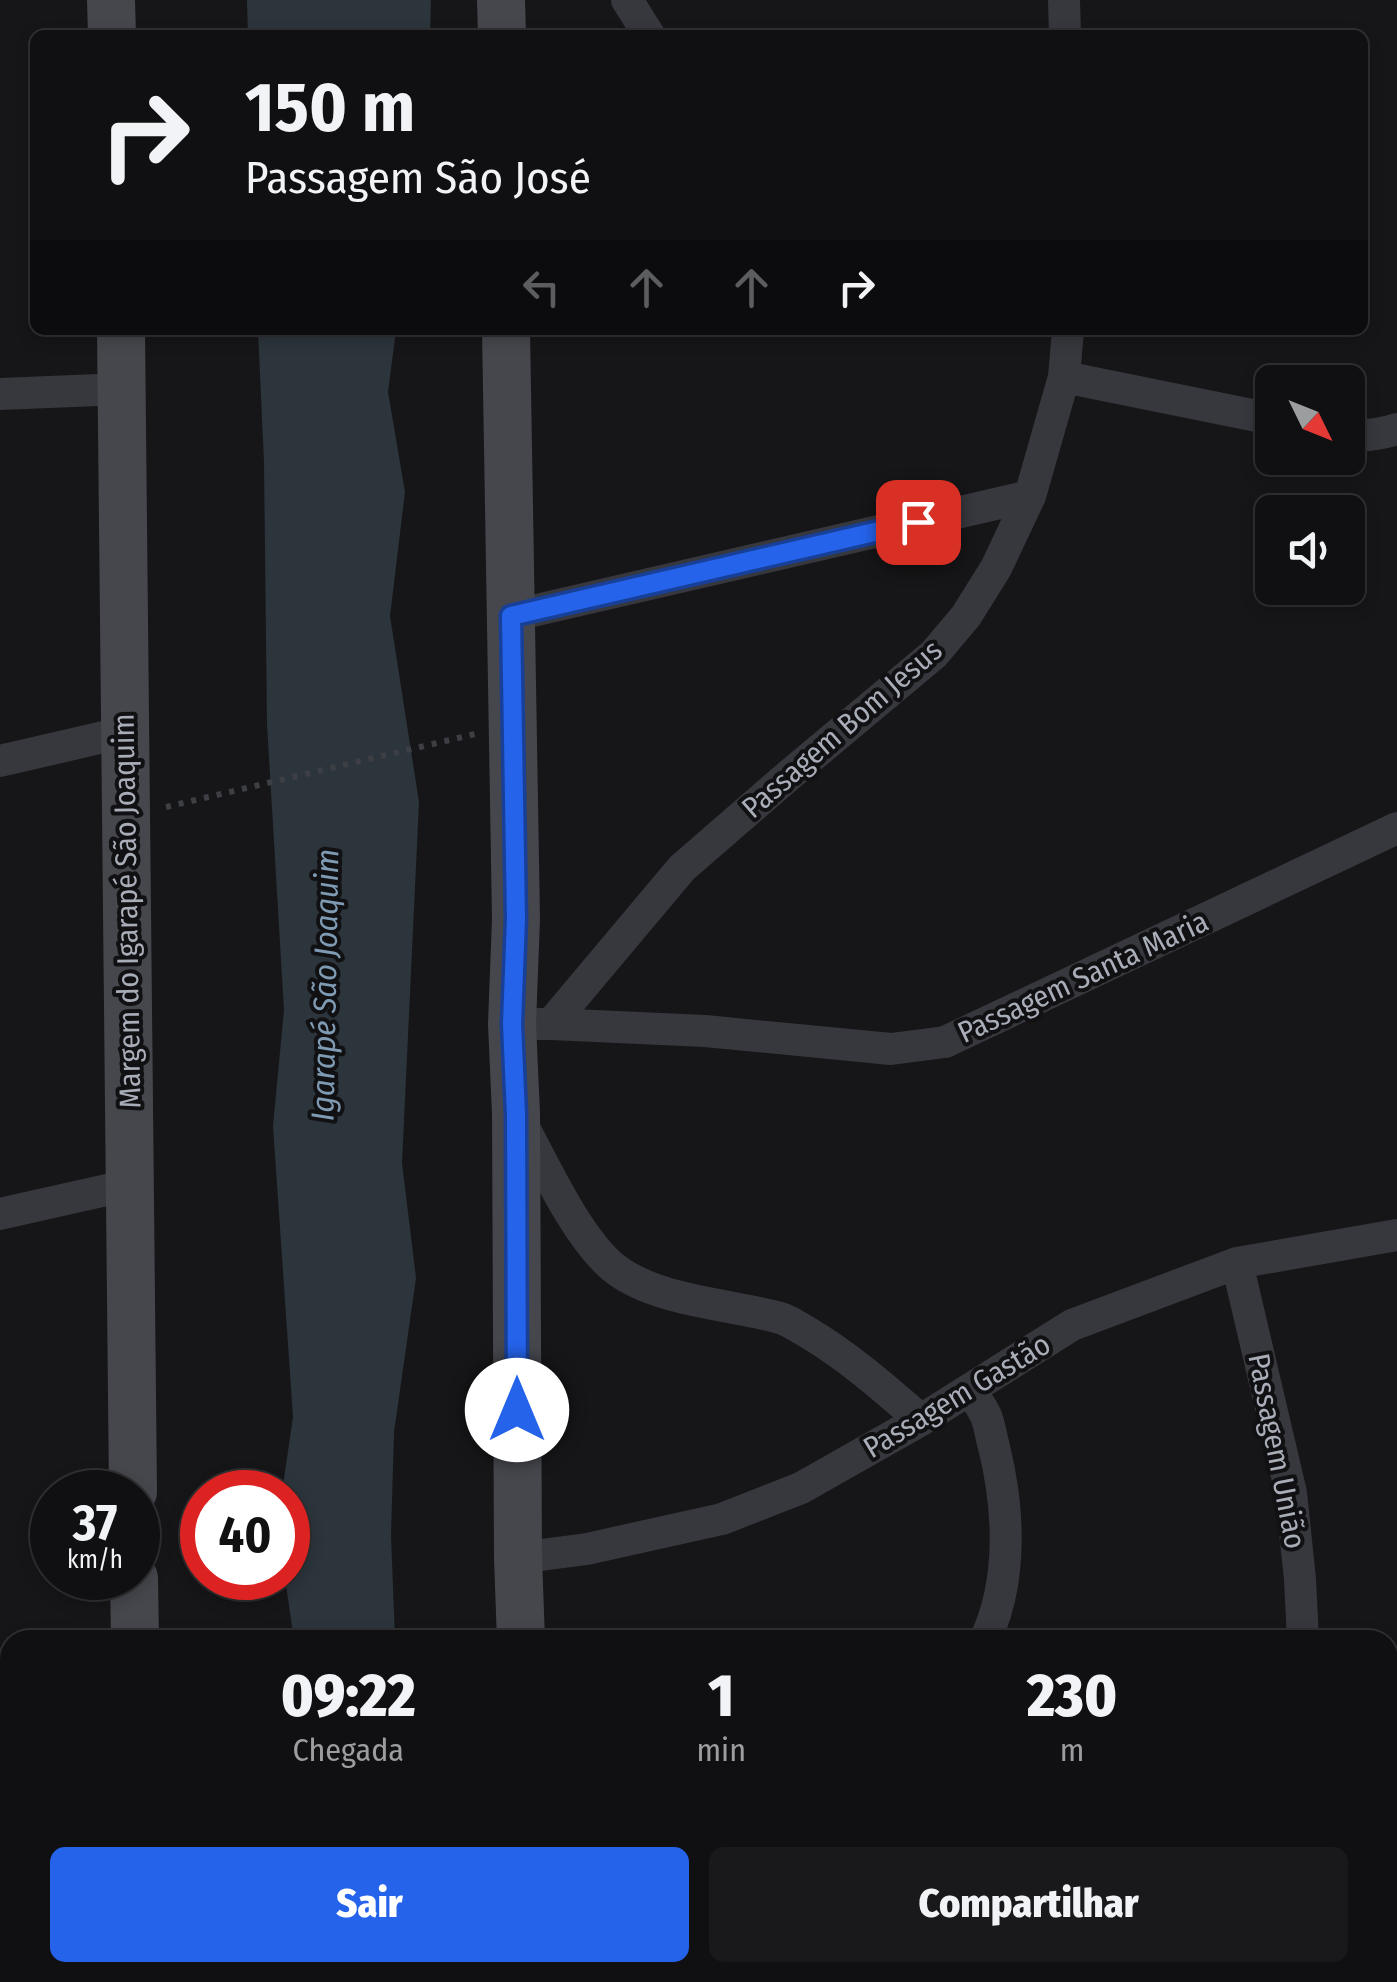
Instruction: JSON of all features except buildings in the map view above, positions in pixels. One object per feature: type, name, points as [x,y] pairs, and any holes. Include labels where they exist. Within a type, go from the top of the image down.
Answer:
[{"type":"street","points":[[111,0],[112,30]]},
{"type":"street","points":[[501,0],[502,30]]},
{"type":"street","points":[[627,0],[646,30]]},
{"type":"street","points":[[1064,0],[1065,30]]},
{"type":"street","name":"Margem do Igarapé São Joaquim","points":[[121,335],[133,1470]]},
{"type":"street","points":[[506,335],[516,919],[532,1024],[516,1114],[521,1630]]},
{"type":"street","name":"Passagem Bom Jesus","points":[[532,1024],[682,868],[934,654],[966,616],[996,568],[1030,496],[1064,377],[1068,335]]},
{"type":"street","points":[[1064,377],[1255,416]]},
{"type":"street","points":[[0,394],[123,389]]},
{"type":"street","points":[[1365,435],[1397,429]]},
{"type":"street","points":[[511,616],[1030,496]]},
{"type":"street","points":[[0,760],[125,732]]},
{"type":"street","name":"Passagem Santa Maria","points":[[532,1024],[705,1031],[892,1049],[946,1042],[1397,828]]},
{"type":"street","points":[[516,1114],[586,1237],[614,1268],[650,1287],[784,1319],[841,1352],[921,1420]]},
{"type":"street","points":[[0,1214],[129,1184]]},
{"type":"street","name":"Passagem Gastão","points":[[518,1558],[586,1549],[722,1518],[801,1488],[921,1420],[1072,1325],[1237,1263],[1397,1235]]},
{"type":"street","name":"Passagem União","points":[[1237,1263],[1290,1492],[1303,1630]]},
{"type":"street","points":[[970,1389],[986,1418],[1004,1506],[1005,1568],[990,1630]]},
{"type":"street","points":[[134,1600],[134,1630]]},
{"type":"path","points":[[126,816],[447,739]]},
{"type":"water","points":[[247,0],[431,0],[430,30],[248,30]]},
{"type":"water","name":"Igarapé São Joaquim","points":[[258,335],[395,335],[388,392],[405,492],[390,616],[419,802],[402,1163],[416,1278],[394,1432],[391,1535],[395,1630],[293,1630],[288,1600],[310,1600],[310,1470],[285,1470],[293,1417],[273,1126],[284,1010],[267,724]]},
{"type":"route","points":[[517,1410],[511,616],[918,522]]}]
